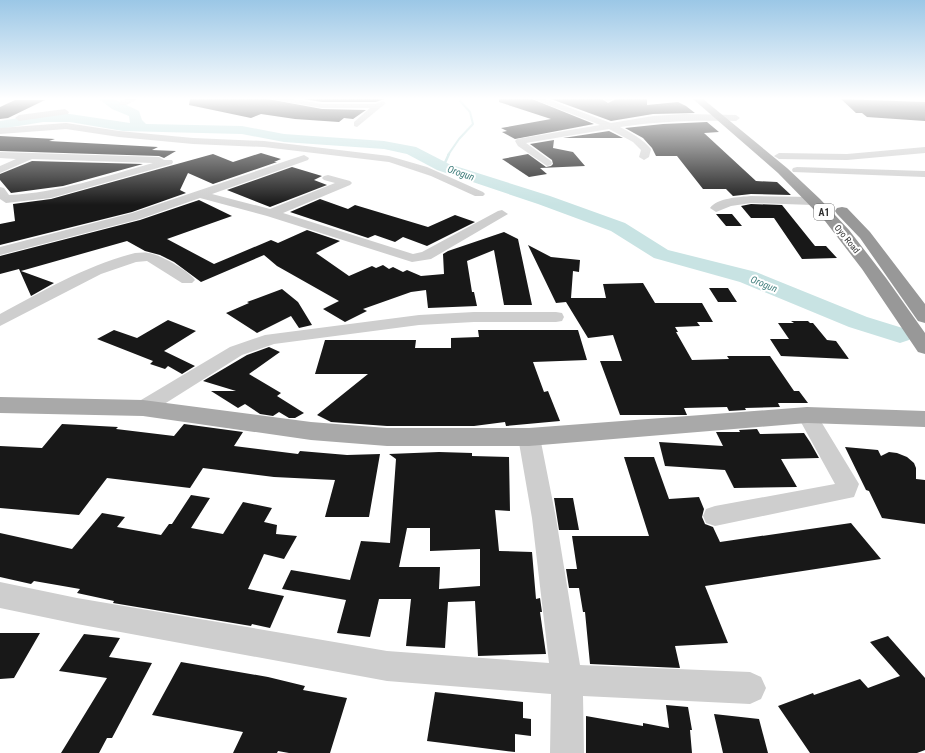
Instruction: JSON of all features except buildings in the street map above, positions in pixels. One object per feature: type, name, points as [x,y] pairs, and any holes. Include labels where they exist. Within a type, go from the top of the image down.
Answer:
[{"type":"highway","name":"Oyo Road","points":[[738,134],[829,217],[865,261],[925,348]]},
{"type":"highway","name":"Oyo Road","points":[[754,134],[810,181],[865,235],[925,317]]},
{"type":"highway","points":[[829,217],[849,218]]},
{"type":"main road","points":[[0,405],[143,408],[311,431],[387,437],[529,437],[807,415],[925,419]]},
{"type":"street","points":[[14,141],[31,134]]},
{"type":"street","points":[[121,134],[186,140],[264,144],[389,159],[410,163],[479,194]]},
{"type":"street","points":[[548,163],[521,144],[520,141],[562,134]]},
{"type":"street","points":[[625,134],[640,143],[646,149],[644,157]]},
{"type":"street","points":[[779,156],[847,157],[925,150]]},
{"type":"street","points":[[0,155],[135,159],[168,162],[112,178],[27,198],[6,199],[0,190]]},
{"type":"street","points":[[0,170],[31,155]]},
{"type":"street","points":[[0,251],[136,216],[304,158]]},
{"type":"street","points":[[797,170],[904,175],[925,174]]},
{"type":"street","points":[[904,175],[921,184]]},
{"type":"street","points":[[271,213],[346,183],[328,178]]},
{"type":"street","points":[[810,181],[921,184]]},
{"type":"street","points":[[200,194],[271,213],[412,258],[426,256],[502,214]]},
{"type":"street","points":[[716,208],[726,203],[741,200],[813,201]]},
{"type":"street","points":[[0,321],[34,302],[129,258],[152,259],[187,280]]},
{"type":"street","points":[[143,408],[236,351],[271,339],[419,320],[474,317],[556,317]]},
{"type":"street","points":[[715,516],[846,491],[847,484],[807,415]]},
{"type":"street","points":[[529,437],[544,518],[567,680],[567,753]]},
{"type":"street","points":[[0,595],[77,611],[387,666],[567,680],[750,688]]},
{"type":"waterway","name":"Orogun","points":[[264,134],[284,138],[384,145],[411,150],[443,167],[544,200],[618,227],[661,254],[748,277],[858,322],[900,335]]},
{"type":"waterway","points":[[448,155],[464,134]]},
{"type":"waterway","points":[[443,167],[449,154]]}]
